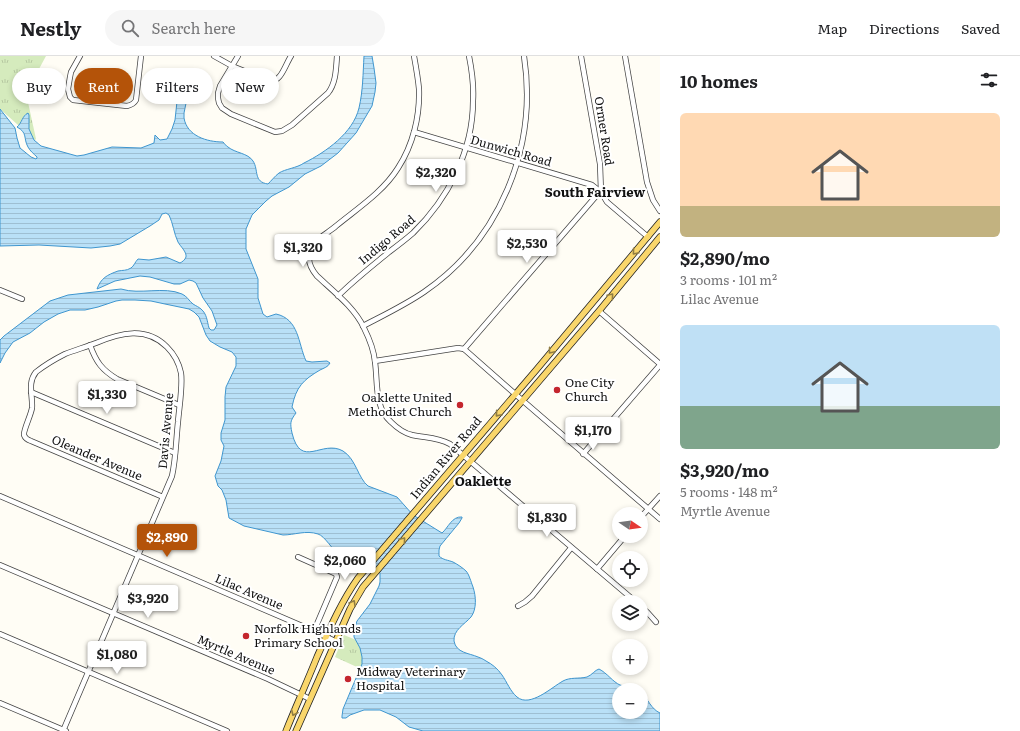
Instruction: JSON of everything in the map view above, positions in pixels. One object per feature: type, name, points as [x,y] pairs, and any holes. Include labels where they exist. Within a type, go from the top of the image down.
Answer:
[{"type":"main road","name":"Indian River Road","points":[[286,731],[326,637],[344,599],[353,585],[660,222]]},
{"type":"main road","name":"Indian River Road","points":[[296,731],[335,641],[360,591],[599,311],[660,237]]},
{"type":"street","points":[[80,56],[71,72],[68,85],[70,97],[73,100],[127,106],[134,104],[136,100],[141,56]]},
{"type":"street","points":[[214,56],[232,66],[269,81],[278,78],[291,56]]},
{"type":"street","points":[[238,56],[220,86],[218,93],[219,103],[222,108],[231,114],[275,132],[280,132],[292,125],[328,94],[334,81],[337,56]]},
{"type":"street","points":[[414,56],[419,88],[419,102],[414,132],[402,161],[390,179],[379,191],[317,240],[310,250],[310,264],[314,271],[353,312],[363,326],[375,361],[378,400],[384,414],[390,422],[398,428],[411,434],[442,439],[450,444],[471,460],[571,548],[628,595]]},
{"type":"street","name":"Indigo Road","points":[[338,296],[353,281],[408,238],[428,218],[450,185],[466,148],[471,125],[473,84],[469,56]]},
{"type":"street","points":[[363,326],[424,292],[452,270],[481,238],[494,219],[507,192],[517,163],[524,131],[527,105],[527,78],[524,56]]},
{"type":"street","name":"Ormer Road","points":[[581,56],[600,164],[601,192]]},
{"type":"street","points":[[624,56],[633,98],[647,182],[653,200],[660,211]]},
{"type":"street","name":"Dunwich Road","points":[[414,132],[592,185],[601,192]]},
{"type":"street","points":[[464,349],[597,194],[601,192],[607,202],[648,237]]},
{"type":"street","points":[[0,290],[22,299]]},
{"type":"street","points":[[584,454],[660,364],[599,311]]},
{"type":"street","name":"Davis Avenue","points":[[24,435],[32,408],[32,379],[36,372],[64,354],[112,337],[132,333],[149,335],[163,343],[174,355],[180,369],[181,380],[172,476],[64,731]]},
{"type":"street","points":[[90,345],[96,361],[110,375],[179,405]]},
{"type":"street","points":[[375,361],[458,348],[464,349],[647,507]]},
{"type":"street","points":[[31,392],[175,453]]},
{"type":"street","name":"Oleander Avenue","points":[[24,435],[27,439],[163,497]]},
{"type":"street","name":"Lilac Avenue","points":[[0,496],[314,630],[335,641]]},
{"type":"street","points":[[660,496],[648,508],[660,519]]},
{"type":"street","points":[[597,569],[619,543]]},
{"type":"street","points":[[518,606],[532,596],[571,548]]},
{"type":"street","points":[[298,557],[336,574],[337,577],[314,630]]},
{"type":"street","name":"Myrtle Avenue","points":[[0,565],[268,679],[310,699]]},
{"type":"street","points":[[648,613],[656,622]]},
{"type":"street","points":[[0,634],[227,731]]},
{"type":"street","points":[[0,703],[64,731]]},
{"type":"green space","points":[[0,56],[46,56],[40,68],[12,68],[12,104],[28,104],[36,139],[35,140],[0,109]]},
{"type":"green space","points":[[344,635],[371,646],[369,662],[374,660],[359,668],[335,657]]},
{"type":"water","points":[[364,56],[372,56],[376,83],[375,92],[372,106],[356,133],[338,153],[321,166],[305,174],[289,187],[266,201],[252,215],[246,229],[246,249],[258,279],[258,298],[263,314],[267,317],[276,314],[289,321],[297,333],[306,361],[327,361],[330,363],[305,381],[298,389],[292,407],[296,413],[291,424],[292,433],[296,444],[301,450],[307,452],[327,448],[335,448],[343,451],[354,463],[368,486],[397,497],[413,515],[442,533],[453,520],[462,517],[459,523],[440,546],[439,550],[439,556],[455,563],[466,571],[475,594],[473,614],[457,630],[454,637],[455,645],[463,652],[482,659],[495,667],[517,697],[522,700],[534,698],[566,680],[587,677],[599,669],[617,683],[612,683],[612,719],[648,719],[648,701],[660,713],[660,731],[423,731],[409,727],[396,717],[380,710],[364,710],[346,718],[342,718],[343,709],[362,664],[360,648],[354,637],[354,631],[357,621],[370,604],[379,586],[380,573],[373,567],[356,563],[340,555],[321,535],[305,533],[283,535],[244,526],[229,518],[226,500],[222,490],[218,486],[215,476],[221,461],[224,446],[221,440],[221,433],[225,420],[226,387],[236,366],[236,357],[232,352],[210,341],[199,317],[189,309],[151,301],[135,300],[116,301],[85,310],[70,310],[58,314],[44,322],[30,333],[13,342],[0,363],[0,340],[4,336],[50,301],[68,295],[121,289],[128,291],[160,290],[175,292],[187,297],[193,304],[203,311],[211,330],[214,330],[217,325],[212,311],[203,298],[196,283],[193,281],[189,280],[180,284],[174,284],[150,277],[140,276],[115,281],[97,289],[100,282],[105,277],[118,271],[131,268],[138,259],[149,260],[166,257],[180,263],[184,260],[186,257],[185,253],[175,236],[169,215],[166,213],[162,214],[159,220],[120,244],[110,246],[91,248],[39,245],[0,246],[0,109],[15,128],[20,148],[36,159],[37,157],[28,147],[23,131],[17,127],[24,116],[28,113],[29,129],[34,140],[41,146],[77,156],[112,147],[141,148],[154,143],[155,135],[160,140],[167,139],[175,120],[177,104],[186,104],[184,118],[193,134],[211,141],[223,142],[231,149],[251,158],[255,164],[258,178],[263,183],[268,184],[279,173],[301,165],[338,141],[351,126],[356,117],[363,82]]},
{"type":"place","name":"One City Church","points":[[557,390]]},
{"type":"place","name":"Oaklette United Methodist Church","points":[[460,405]]},
{"type":"place","name":"Norfolk Highlands Primary School","points":[[246,636]]},
{"type":"place","name":"Midway Veterinary Hospital","points":[[348,679]]},
{"type":"district","name":"South Fairview","points":[[595,192]]},
{"type":"district","name":"Oaklette","points":[[483,481]]}]
